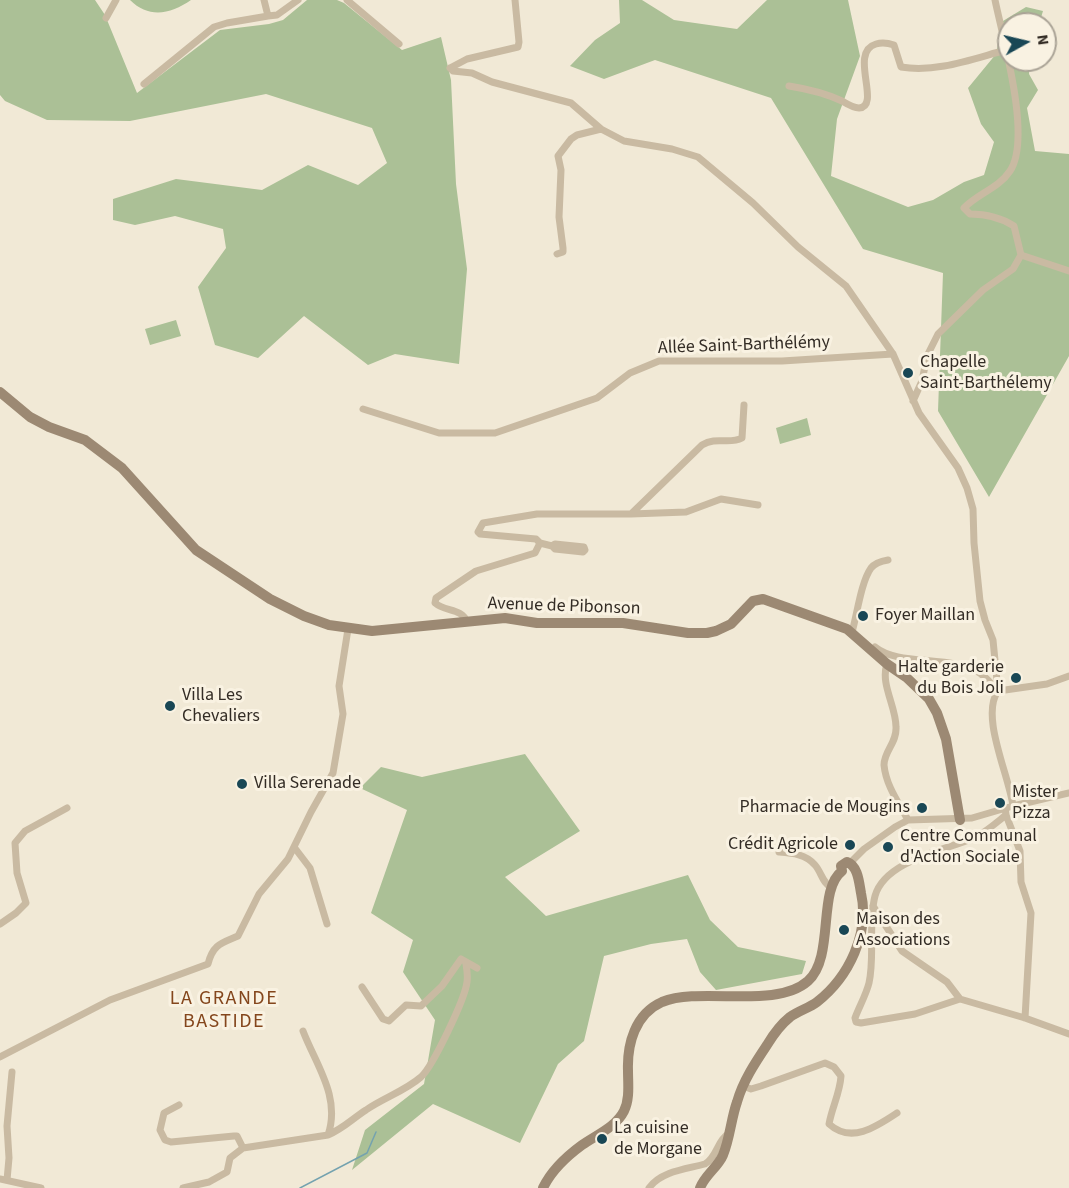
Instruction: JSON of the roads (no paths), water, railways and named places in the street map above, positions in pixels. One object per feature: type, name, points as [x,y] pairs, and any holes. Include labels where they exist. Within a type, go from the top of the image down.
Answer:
[{"type":"street","points":[[106,18],[116,0]]},
{"type":"street","points":[[264,0],[268,16]]},
{"type":"street","points":[[144,84],[214,27],[277,15],[298,0]]},
{"type":"street","points":[[347,0],[399,44]]},
{"type":"street","points":[[515,0],[518,47],[467,59],[450,68],[453,71],[471,73],[492,82],[571,103],[601,129],[624,141],[672,149],[698,158],[726,178],[798,247],[846,286],[893,354],[919,413],[958,468],[967,488],[972,509],[980,601],[993,640],[998,691]]},
{"type":"street","points":[[789,86],[826,93],[859,108],[864,106],[867,99],[863,59],[866,50],[874,44],[888,42],[894,45],[901,67],[915,69],[940,67],[997,52]]},
{"type":"street","points":[[913,401],[922,381],[927,356],[938,334],[983,290],[1013,269],[1021,255],[1014,226],[994,216],[970,214],[964,208],[970,201],[992,188],[1010,171],[1019,144],[1011,72]]},
{"type":"street","points":[[557,254],[563,252],[559,217],[561,170],[558,156],[577,135],[601,129]]},
{"type":"street","points":[[1021,255],[1069,271]]},
{"type":"street","name":"Allée Saint-Barthélémy","points":[[363,409],[439,433],[495,433],[597,398],[630,373],[658,361],[793,361],[893,354]]},
{"type":"street","name":"Avenue de Pibonson","points":[[0,392],[30,417],[49,427],[85,440],[122,468],[196,550],[277,602],[304,616],[329,625],[372,631],[505,618],[537,623],[622,623],[688,633],[707,633],[731,624],[753,602],[763,599],[816,616],[852,632],[918,688],[937,713],[946,739],[960,820]]},
{"type":"street","points":[[632,514],[702,445],[716,439],[738,441],[742,438],[744,405]]},
{"type":"street","points":[[552,546],[540,543],[536,539],[488,536],[478,532],[483,523],[537,514],[686,512],[721,499],[758,505]]},
{"type":"street","points":[[467,622],[461,613],[435,603],[436,598],[476,571],[535,553],[540,543]]},
{"type":"street","points":[[852,632],[871,568],[879,562],[888,560]]},
{"type":"street","points":[[0,1057],[110,1000],[208,964],[211,952],[220,944],[238,936],[259,894],[288,859],[333,773],[343,714],[339,686],[348,629]]},
{"type":"street","points":[[862,641],[868,641],[879,651],[892,655],[959,665],[980,673],[998,691]]},
{"type":"street","points":[[887,664],[884,673],[892,700],[896,739],[885,757],[884,766],[889,786],[908,820]]},
{"type":"street","points":[[1025,1018],[1031,913],[1021,882],[1020,851],[1008,810],[1009,783],[994,737],[993,697],[998,691],[1047,684],[1069,676]]},
{"type":"street","points":[[543,1188],[553,1172],[569,1155],[610,1127],[623,1113],[627,1104],[631,1037],[642,1018],[650,1010],[660,1003],[685,997],[775,995],[809,981],[821,956],[832,888],[837,876],[848,868],[864,849],[908,820],[975,818],[1069,793]]},
{"type":"street","points":[[0,924],[26,903],[17,873],[15,843],[25,831],[67,808]]},
{"type":"street","points":[[960,999],[915,1014],[856,1022],[855,1018],[869,983],[873,906],[879,886],[905,864],[920,856],[978,836],[1008,810]]},
{"type":"street","points":[[294,847],[310,868],[327,924]]},
{"type":"street","points":[[779,852],[801,855],[815,864],[826,884],[832,888]]},
{"type":"street","points":[[700,1188],[723,1155],[742,1086],[780,1026],[822,997],[837,982],[856,950],[862,924],[863,902],[859,883],[848,868]]},
{"type":"street","points":[[873,906],[902,951],[946,982],[960,999],[1025,1018],[1069,1035]]},
{"type":"street","points":[[362,987],[383,1019],[390,1021],[406,1005],[421,1006],[442,986],[461,959],[466,964],[477,968]]},
{"type":"street","points":[[183,1188],[220,1178],[227,1172],[230,1158],[243,1148],[328,1135],[343,1128],[365,1110],[422,1076],[442,1041],[463,994],[467,983],[466,964]]},
{"type":"street","points":[[303,1031],[331,1097],[331,1125],[328,1135]]},
{"type":"street","points":[[742,1086],[751,1089],[825,1063],[834,1067],[841,1076],[840,1090],[830,1124],[838,1132],[852,1134],[874,1128],[897,1113]]},
{"type":"street","points":[[12,1072],[7,1126],[9,1158],[2,1180],[41,1188]]},
{"type":"street","points":[[179,1105],[164,1113],[160,1130],[165,1140],[171,1142],[237,1136],[243,1148]]},
{"type":"street","points":[[650,1188],[655,1180],[662,1176],[711,1160],[728,1134]]},
{"type":"waterway","points":[[300,1188],[367,1153],[376,1132]]},
{"type":"place","name":"Chapelle Saint-Barthélemy","points":[[908,373]]},
{"type":"place","name":"Foyer Maillan","points":[[863,616]]},
{"type":"place","name":"Halte garderie du Bois Joli","points":[[1016,678]]},
{"type":"place","name":"Villa Les Chevaliers","points":[[170,706]]},
{"type":"place","name":"Villa Serenade","points":[[242,784]]},
{"type":"place","name":"Mister Pizza","points":[[1000,803]]},
{"type":"place","name":"Pharmacie de Mougins","points":[[922,808]]},
{"type":"place","name":"Crédit Agricole","points":[[850,845]]},
{"type":"place","name":"Centre Communal d'Action Sociale","points":[[888,847]]},
{"type":"place","name":"Maison des Associations","points":[[844,930]]},
{"type":"place","name":"La cuisine de Morgane","points":[[602,1139]]},
{"type":"district","name":"LA GRANDE BASTIDE","points":[[224,1012]]}]
